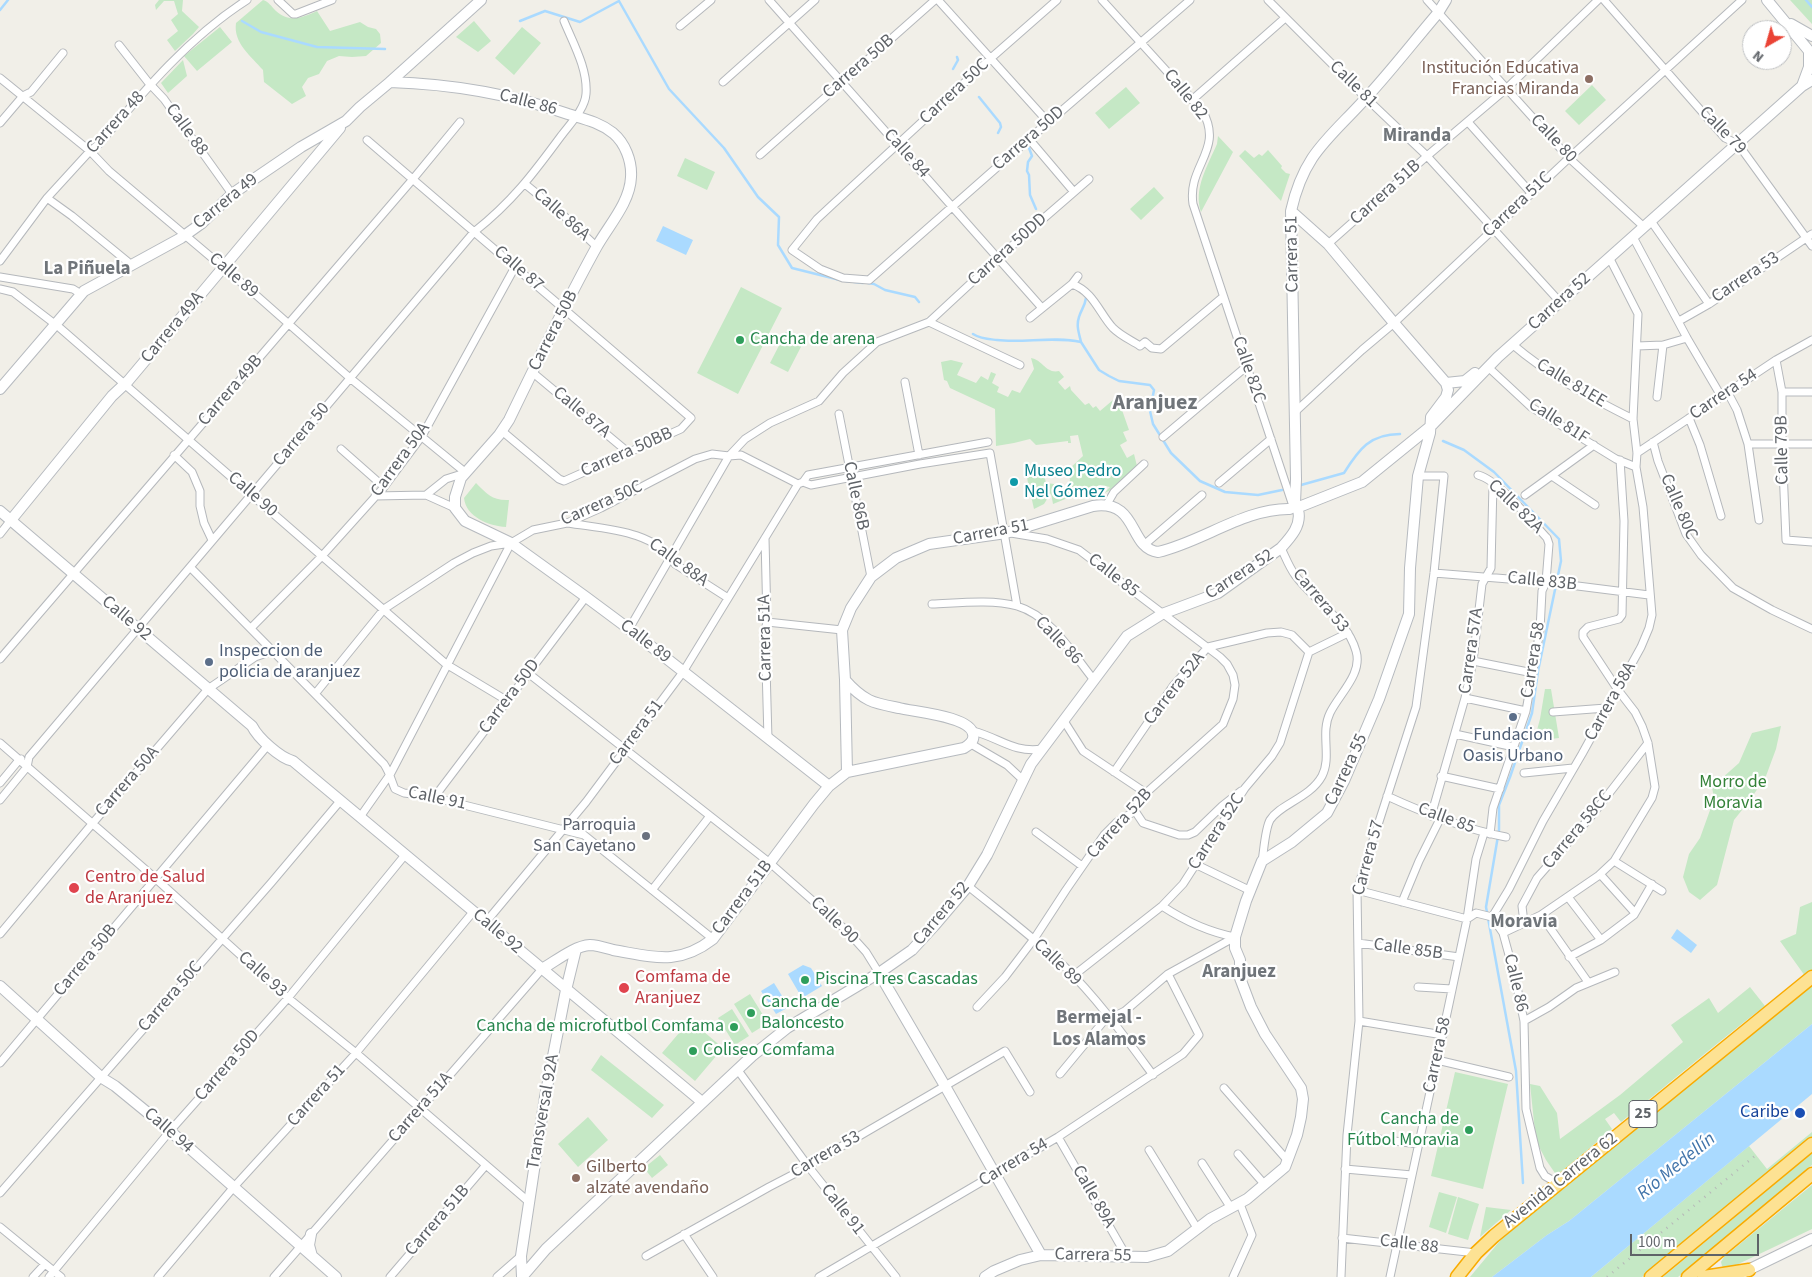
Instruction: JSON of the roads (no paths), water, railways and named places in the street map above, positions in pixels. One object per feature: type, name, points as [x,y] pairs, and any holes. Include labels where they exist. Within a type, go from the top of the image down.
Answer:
[{"type":"highway","name":"Avenida Carrera 62","points":[[1457,1277],[1476,1253],[1494,1236],[1812,977]]},
{"type":"highway","points":[[1652,1277],[1812,1144]]},
{"type":"highway","points":[[1688,1277],[1812,1174]]},
{"type":"highway","points":[[1704,1277],[1749,1270]]},
{"type":"street","name":"Carrera 48","points":[[0,261],[47,198],[90,151],[99,144],[150,85],[216,22],[247,0]]},
{"type":"street","points":[[278,0],[293,14],[332,0]]},
{"type":"street","name":"Carrera 49","points":[[0,389],[81,294],[185,235],[202,223],[232,194],[288,156],[346,121],[481,0]]},
{"type":"street","points":[[680,26],[711,0]]},
{"type":"street","name":"Calle 84","points":[[769,0],[1042,308]]},
{"type":"street","points":[[723,82],[815,0]]},
{"type":"street","points":[[937,0],[1048,122]]},
{"type":"street","name":"Carrera 50B","points":[[760,155],[937,0]]},
{"type":"street","name":"Carrera 50C","points":[[868,280],[843,278],[835,275],[820,269],[792,250],[817,219],[991,58],[1057,0]]},
{"type":"street","name":"Calle 82","points":[[1102,0],[1202,110],[1208,123],[1210,132],[1209,145],[1197,169],[1192,189],[1193,204],[1204,238]]},
{"type":"street","name":"Carrera 50D","points":[[868,280],[1190,0]]},
{"type":"street","name":"Calle 81","points":[[1268,0],[1427,156],[1560,302]]},
{"type":"street","name":"Calle 80","points":[[1427,0],[1569,158],[1647,224],[1710,304]]},
{"type":"street","name":"Carrera 51","points":[[1295,506],[1291,211],[1300,181],[1309,161],[1331,134],[1366,98],[1438,13],[1446,0]]},
{"type":"street","name":"Carrera 51B","points":[[1328,244],[1507,88],[1598,0]]},
{"type":"street","name":"Calle 79","points":[[1604,0],[1725,138],[1738,144],[1809,236],[1812,246]]},
{"type":"street","name":"Carrera 51C","points":[[1295,412],[1394,323],[1492,229],[1742,0]]},
{"type":"street","points":[[1767,0],[1810,55],[1809,67],[1802,86]]},
{"type":"street","points":[[1192,100],[1286,18]]},
{"type":"street","points":[[1783,19],[1812,36]]},
{"type":"street","name":"Carrera 50","points":[[0,800],[27,767],[29,757],[474,232],[498,214],[525,184],[576,116],[586,97],[586,88],[579,58],[564,21]]},
{"type":"street","name":"Calle 88","points":[[119,45],[150,85],[164,99],[232,194]]},
{"type":"street","points":[[0,123],[23,96],[31,92],[64,53]]},
{"type":"street","points":[[410,64],[414,76],[424,83]]},
{"type":"street","name":"Calle 89","points":[[0,78],[90,151],[109,171],[350,378],[466,473]]},
{"type":"street","name":"Carrera 52","points":[[522,1277],[546,1249],[737,1069],[787,1028],[879,973],[912,950],[968,886],[988,855],[1031,764],[1127,636],[1162,614],[1218,593],[1281,548],[1288,540],[1300,517],[1295,506],[1362,482],[1403,450],[1431,426],[1512,344],[1802,86],[1812,80]]},
{"type":"street","name":"Calle 86","points":[[390,82],[424,83],[503,94],[598,123],[614,134],[624,145]]},
{"type":"street","name":"Carrera 49A","points":[[0,534],[112,396],[124,385],[346,121]]},
{"type":"street","name":"Carrera 49B","points":[[0,659],[460,122]]},
{"type":"street","points":[[1468,122],[1531,193]]},
{"type":"street","points":[[1029,139],[1074,192]]},
{"type":"street","name":"Calle 87","points":[[367,140],[691,418]]},
{"type":"street","name":"Carrera 50B","points":[[455,508],[457,490],[461,478],[502,431],[564,309],[629,192],[632,177],[624,145]]},
{"type":"street","points":[[288,156],[298,162],[301,171],[300,175]]},
{"type":"street","name":"Carrera 50DD","points":[[928,322],[998,258],[1090,179]]},
{"type":"street","name":"Calle 86A","points":[[525,184],[562,214],[597,247]]},
{"type":"street","points":[[47,198],[79,222],[130,266]]},
{"type":"street","points":[[1291,211],[1328,244],[1446,383],[1448,393],[1434,411],[1431,417],[1431,426]]},
{"type":"street","name":"Carrera 53","points":[[1679,321],[1710,304],[1809,236]]},
{"type":"street","points":[[1633,237],[1687,338],[1737,410],[1748,444],[1759,520]]},
{"type":"street","name":"Calle 82C","points":[[1204,238],[1295,506]]},
{"type":"street","name":"Calle 80C","points":[[1609,258],[1637,311],[1633,419],[1637,453],[1636,468]]},
{"type":"street","name":"Carrera 50A","points":[[251,628],[322,556],[384,487],[422,436],[516,267]]},
{"type":"street","points":[[1030,318],[1072,284],[1078,276]]},
{"type":"street","points":[[0,277],[73,289],[81,294]]},
{"type":"street","points":[[1072,284],[1079,287],[1092,298],[1112,327],[1119,333],[1140,346],[1145,342],[1152,348],[1161,349],[1223,297]]},
{"type":"street","name":"Calle 90","points":[[0,289],[13,292],[55,324],[446,664],[506,700]]},
{"type":"street","points":[[629,629],[729,456],[745,439],[770,423],[819,401],[842,373],[878,342],[928,322],[1020,365]]},
{"type":"street","points":[[1637,346],[1663,344],[1687,338]]},
{"type":"street","name":"Carrera 54","points":[[1637,453],[1776,360],[1812,340]]},
{"type":"street","name":"Calle 81EE","points":[[1512,344],[1538,364],[1588,396],[1633,419]]},
{"type":"street","points":[[1656,397],[1663,344]]},
{"type":"street","name":"Calle 79B","points":[[1776,360],[1782,392],[1786,540],[1812,542]]},
{"type":"street","points":[[1166,435],[1246,366]]},
{"type":"street","points":[[1446,383],[1465,381],[1481,369],[1488,367]]},
{"type":"street","name":"Calle 81F","points":[[1488,367],[1531,406],[1594,445],[1636,468]]},
{"type":"street","name":"Calle 87A","points":[[532,372],[629,453]]},
{"type":"street","points":[[905,382],[919,455]]},
{"type":"street","points":[[1782,392],[1812,392]]},
{"type":"street","name":"Calle 86B","points":[[839,414],[848,468],[871,577]]},
{"type":"street","name":"Carrera 50BB","points":[[502,431],[559,479],[564,481],[681,429],[691,418]]},
{"type":"street","points":[[1689,418],[1700,445],[1721,516]]},
{"type":"street","name":"Carrera 55","points":[[984,1277],[1020,1260],[1041,1255],[1147,1257],[1168,1251],[1197,1228],[1235,1206],[1265,1185],[1282,1170],[1288,1161],[1301,1117],[1303,1099],[1301,1088],[1265,1034],[1251,1007],[1240,978],[1240,960],[1235,948],[1235,937],[1246,901],[1262,861],[1292,842],[1327,814],[1344,781],[1379,699],[1409,614],[1410,568],[1418,476],[1431,426]]},
{"type":"street","points":[[1219,483],[1271,439]]},
{"type":"street","points":[[801,483],[808,475],[988,442]]},
{"type":"street","name":"Calle 80C","points":[[1653,442],[1660,467],[1686,534],[1701,555],[1733,588],[1772,610],[1812,629]]},
{"type":"street","points":[[1748,444],[1812,444]]},
{"type":"street","points":[[1525,495],[1594,445]]},
{"type":"street","points":[[1403,450],[1407,448],[1417,449],[1424,456]]},
{"type":"street","points":[[341,449],[384,487]]},
{"type":"street","name":"Calle 86","points":[[851,478],[990,453],[1006,533],[1017,606]]},
{"type":"street","name":"Carrera 50C","points":[[511,543],[533,530],[567,523],[601,508],[695,459],[712,454],[729,456]]},
{"type":"street","points":[[174,455],[192,472],[200,491],[200,506],[204,523],[212,540]]},
{"type":"street","points":[[729,456],[741,455],[811,486],[851,478]]},
{"type":"street","points":[[1504,933],[1541,916],[1600,874],[1614,861],[1652,798],[1656,786],[1648,743],[1635,712],[1583,637],[1583,632],[1588,627],[1619,618],[1623,611],[1624,521],[1620,460]]},
{"type":"street","points":[[1144,464],[1114,492],[1107,504],[1116,508],[1125,516],[1144,545],[1152,551],[1166,550],[1237,520],[1295,506]]},
{"type":"street","name":"Carrera 58A","points":[[1491,917],[1510,889],[1543,821],[1618,690],[1649,628],[1652,615],[1643,507],[1636,468]]},
{"type":"street","points":[[426,495],[446,478],[466,473]]},
{"type":"street","name":"Calle 82A","points":[[1478,475],[1493,483],[1547,538],[1549,544],[1546,582],[1543,586],[1541,601]]},
{"type":"street","name":"Carrera 57","points":[[1341,1277],[1347,1135],[1359,1021],[1357,890],[1416,707],[1434,573],[1444,476],[1418,476]]},
{"type":"street","points":[[1552,476],[1594,505]]},
{"type":"street","name":"Carrera 51","points":[[486,922],[563,830],[684,672],[765,538],[801,483]]},
{"type":"street","name":"Carrera 57A","points":[[1430,816],[1466,698],[1473,661],[1482,584],[1492,568],[1493,483]]},
{"type":"street","points":[[375,496],[426,495],[455,508]]},
{"type":"street","points":[[1144,545],[1202,496]]},
{"type":"street","name":"Carrera 51","points":[[847,772],[842,630],[851,608],[871,577],[896,558],[928,544],[1006,533],[1093,506],[1107,504]]},
{"type":"street","name":"Calle 89","points":[[455,508],[465,520],[511,543],[586,597],[829,786]]},
{"type":"street","name":"Calle 92","points":[[0,511],[252,726],[260,729],[290,754],[293,761]]},
{"type":"street","name":"Calle 88A","points":[[567,523],[650,540],[660,546],[675,564],[728,598]]},
{"type":"street","name":"Calle 85","points":[[1006,533],[1047,539],[1078,550],[1208,647]]},
{"type":"street","name":"Carrera 51A","points":[[765,538],[768,739]]},
{"type":"street","points":[[315,694],[384,609],[454,562],[482,549],[511,543]]},
{"type":"street","points":[[360,817],[391,773],[446,664],[511,543]]},
{"type":"street","name":"Carrera 53","points":[[1262,861],[1267,827],[1271,819],[1312,788],[1321,777],[1326,766],[1326,725],[1330,712],[1346,690],[1357,664],[1357,653],[1348,633],[1295,574],[1281,548]]},
{"type":"street","name":"Calle 91","points":[[190,567],[384,764],[391,773],[395,789],[404,793],[437,798],[584,835],[713,939]]},
{"type":"street","name":"Calle 83B","points":[[1434,573],[1546,582],[1649,595]]},
{"type":"street","name":"Carrera 50D","points":[[437,798],[438,792],[506,700],[586,597]]},
{"type":"street","name":"Carrera 58","points":[[1390,1277],[1467,919],[1476,859],[1489,834],[1493,808],[1526,711],[1540,630],[1541,601]]},
{"type":"street","name":"Calle 86","points":[[932,604],[996,603],[1017,606],[1038,617],[1054,632],[1094,680]]},
{"type":"street","points":[[766,622],[842,630]]},
{"type":"street","name":"Carrera 52A","points":[[1114,772],[1173,686],[1208,647],[1267,633],[1281,632],[1292,635],[1309,652]]},
{"type":"street","points":[[1309,652],[1348,633]]},
{"type":"street","name":"Carrera 52B","points":[[977,1008],[1005,977],[1034,939],[1104,835],[1117,822],[1135,811],[1138,803],[1146,793],[1223,724],[1229,711],[1235,685],[1227,664],[1208,647]]},
{"type":"street","name":"Carrera 50A","points":[[0,934],[208,689],[255,657],[273,651]]},
{"type":"street","name":"Carrera 52C","points":[[1073,976],[1162,906],[1183,884],[1245,788],[1272,756],[1280,743],[1309,652]]},
{"type":"street","points":[[1473,661],[1533,673]]},
{"type":"street","name":"Calle 90","points":[[528,673],[770,863],[847,931],[866,952],[946,1086],[1041,1255]]},
{"type":"street","points":[[845,680],[856,692],[869,700],[958,720],[969,726],[974,736],[971,744],[964,748],[847,772]]},
{"type":"street","points":[[1466,698],[1526,711]]},
{"type":"street","points":[[1553,712],[1606,708]]},
{"type":"street","points":[[1064,721],[1082,751],[1146,793]]},
{"type":"street","name":"Calle 92","points":[[252,726],[256,734],[268,745],[286,759],[293,761],[702,1102]]},
{"type":"street","points":[[973,731],[985,734],[1019,749],[1028,751],[1042,750]]},
{"type":"street","points":[[1455,734],[1514,747]]},
{"type":"street","name":"Calle 93","points":[[0,743],[155,878],[288,998],[356,1053],[529,1202]]},
{"type":"street","name":"Carrera 58CC","points":[[1524,923],[1522,906],[1537,878],[1593,814],[1648,743]]},
{"type":"street","points":[[971,744],[1007,764],[1023,780]]},
{"type":"street","name":"Carrera 50B","points":[[0,1063],[268,745]]},
{"type":"street","points":[[0,782],[19,760],[29,757]]},
{"type":"street","points":[[1524,773],[1573,768]]},
{"type":"street","name":"Carrera 51B","points":[[576,949],[591,945],[653,957],[669,958],[689,954],[700,949],[713,939],[829,786],[847,772]]},
{"type":"street","points":[[1441,776],[1500,789]]},
{"type":"street","points":[[1135,811],[1143,822],[1179,835],[1188,835],[1195,832],[1222,806],[1245,788]]},
{"type":"street","name":"Calle 85","points":[[1387,796],[1430,816],[1489,834],[1505,836]]},
{"type":"street","name":"Carrera 50C","points":[[0,1193],[102,1078],[340,800]]},
{"type":"street","points":[[652,890],[710,816]]},
{"type":"street","points":[[1402,902],[1419,861],[1440,819]]},
{"type":"street","points":[[1036,832],[1082,866]]},
{"type":"street","name":"Carrera 50D","points":[[51,1274],[170,1131],[288,998],[405,855]]},
{"type":"street","points":[[1614,861],[1662,891]]},
{"type":"street","points":[[1196,866],[1251,890]]},
{"type":"street","points":[[1600,874],[1635,913]]},
{"type":"street","points":[[1569,957],[1601,940],[1635,913],[1652,884]]},
{"type":"street","name":"Calle 89","points":[[968,886],[1034,939],[1073,976],[1112,1018],[1152,1076]]},
{"type":"street","points":[[1357,890],[1467,919],[1476,913],[1491,917]]},
{"type":"street","points":[[1568,897],[1601,940]]},
{"type":"street","points":[[1162,906],[1184,920],[1214,932],[1235,937]]},
{"type":"street","name":"Carrera 51","points":[[158,1277],[233,1188],[356,1053],[473,912]]},
{"type":"street","points":[[1541,916],[1588,982]]},
{"type":"street","name":"Calle 86","points":[[1491,917],[1504,933],[1524,1021],[1526,1109],[1540,1168],[1545,1176],[1557,1184]]},
{"type":"street","points":[[1060,1074],[1103,1022],[1125,1011],[1168,974],[1235,937]]},
{"type":"street","name":"Calle 85B","points":[[1358,942],[1459,957]]},
{"type":"street","name":"Carrera 51A","points":[[274,1277],[542,969],[576,949]]},
{"type":"street","name":"Transversal 92A","points":[[522,1277],[521,1256],[545,1097],[576,949]]},
{"type":"street","points":[[527,957],[538,960],[559,959]]},
{"type":"street","points":[[1524,1021],[1549,1007],[1576,988],[1615,972]]},
{"type":"street","name":"Carrera 54","points":[[819,1277],[995,1174],[1007,1165],[1058,1137],[1183,1054],[1199,1035],[1168,974]]},
{"type":"street","name":"Calle 94","points":[[0,986],[102,1078],[116,1086],[170,1131],[336,1277]]},
{"type":"street","points":[[1418,987],[1452,988]]},
{"type":"street","points":[[1359,1021],[1443,1035]]},
{"type":"street","name":"Carrera 53","points":[[646,1256],[808,1166],[1005,1051],[1030,1092]]},
{"type":"street","points":[[1437,1060],[1509,1077]]},
{"type":"street","name":"Calle 91","points":[[737,1069],[808,1166],[896,1277]]},
{"type":"street","points":[[1224,1088],[1288,1161]]},
{"type":"street","points":[[1347,1135],[1418,1144]]},
{"type":"street","name":"Calle 89A","points":[[1058,1137],[1128,1257]]},
{"type":"street","points":[[1149,1150],[1197,1228]]},
{"type":"street","points":[[1238,1154],[1265,1185]]},
{"type":"street","points":[[1202,1163],[1235,1206],[1252,1235],[1233,1277]]},
{"type":"street","name":"Carrera 51B","points":[[390,1277],[486,1165]]},
{"type":"street","points":[[1345,1169],[1412,1175]]},
{"type":"street","points":[[0,1227],[45,1264],[51,1274],[61,1277]]},
{"type":"street","points":[[311,1234],[309,1245],[312,1256]]},
{"type":"street","points":[[684,1234],[713,1277]]},
{"type":"street","name":"Calle 88","points":[[1342,1238],[1476,1253]]},
{"type":"street","points":[[1735,1277],[1812,1239]]},
{"type":"street","points":[[1452,1277],[1476,1253]]},
{"type":"street","points":[[498,1277],[521,1256]]},
{"type":"street","points":[[33,1277],[45,1264]]},
{"type":"water","points":[[663,226],[693,240],[686,255],[656,241]]},
{"type":"water","points":[[1677,929],[1697,945],[1691,953],[1671,938]]},
{"type":"water","name":"Piscina Tres Cascadas","points":[[803,965],[811,968],[822,986],[802,998],[788,974]]},
{"type":"water","points":[[774,983],[789,1007],[776,1014],[761,991]]},
{"type":"water","name":"Río Medellín","points":[[1812,1024],[1812,1094],[1591,1277],[1492,1277],[1547,1235],[1569,1221]]},
{"type":"waterway","points":[[0,10],[8,0]]},
{"type":"waterway","points":[[1806,0],[1812,7]]},
{"type":"waterway","points":[[520,21],[545,11],[580,22],[619,1],[669,89],[724,148],[758,197],[779,217],[778,245],[792,268],[840,280]]},
{"type":"waterway","points":[[242,21],[261,32],[317,47],[385,49]]},
{"type":"waterway","points":[[953,69],[958,60],[957,57]]},
{"type":"waterway","points":[[979,97],[1000,123],[1001,127],[998,133]]},
{"type":"waterway","points":[[1029,148],[1032,156],[1028,162],[1027,171],[1030,195],[1036,209]]},
{"type":"waterway","points":[[846,281],[863,283]]},
{"type":"waterway","points":[[868,283],[885,290],[915,297],[919,302]]},
{"type":"waterway","points":[[1081,342],[1078,323],[1086,298]]},
{"type":"waterway","points":[[973,334],[982,338],[997,340],[1071,340],[1081,342],[1099,370],[1119,381],[1150,385],[1154,390],[1150,411],[1153,424],[1171,453],[1200,481],[1225,492],[1258,495],[1282,490]]},
{"type":"waterway","points":[[1301,485],[1344,473],[1366,444],[1381,437],[1400,434]]},
{"type":"waterway","points":[[1443,441],[1464,450],[1494,472],[1559,539],[1561,561],[1538,671],[1532,713],[1499,805],[1499,830],[1486,907],[1516,1071],[1523,1183]]},
{"type":"railway","points":[[1607,1277],[1756,1155]]},
{"type":"place","name":"Institución Educativa Francias Miranda","points":[[1589,79]]},
{"type":"place","name":"Cancha de arena","points":[[740,340]]},
{"type":"place","name":"Museo Pedro Nel Gómez","points":[[1014,482]]},
{"type":"place","name":"Inspeccion de policia de aranjuez","points":[[209,662]]},
{"type":"place","name":"Fundacion Oasis Urbano","points":[[1513,717]]},
{"type":"place","name":"Parroquia San Cayetano","points":[[646,836]]},
{"type":"place","name":"Centro de Salud de Aranjuez","points":[[74,888]]},
{"type":"place","name":"Piscina Tres Cascadas","points":[[805,980]]},
{"type":"place","name":"Comfama de Aranjuez","points":[[624,988]]},
{"type":"place","name":"Cancha de Baloncesto","points":[[751,1013]]},
{"type":"place","name":"Cancha de microfutbol Comfama","points":[[734,1027]]},
{"type":"place","name":"Coliseo Comfama","points":[[693,1051]]},
{"type":"place","name":"Caribe","points":[[1800,1113]]},
{"type":"place","name":"Cancha de Fútbol Moravia","points":[[1469,1130]]},
{"type":"place","name":"Gilberto alzate avendaño","points":[[576,1178]]},
{"type":"district","name":"Miranda","points":[[1417,137]]},
{"type":"district","name":"La Piñuela","points":[[87,270]]},
{"type":"district","name":"Aranjuez","points":[[1155,404]]},
{"type":"district","name":"Moravia","points":[[1524,923]]},
{"type":"district","name":"Aranjuez","points":[[1239,973]]},
{"type":"district","name":"Bermejal - Los Alamos","points":[[1099,1030]]},
{"type":"park label","name":"Morro de Moravia","points":[[1733,793]]}]
